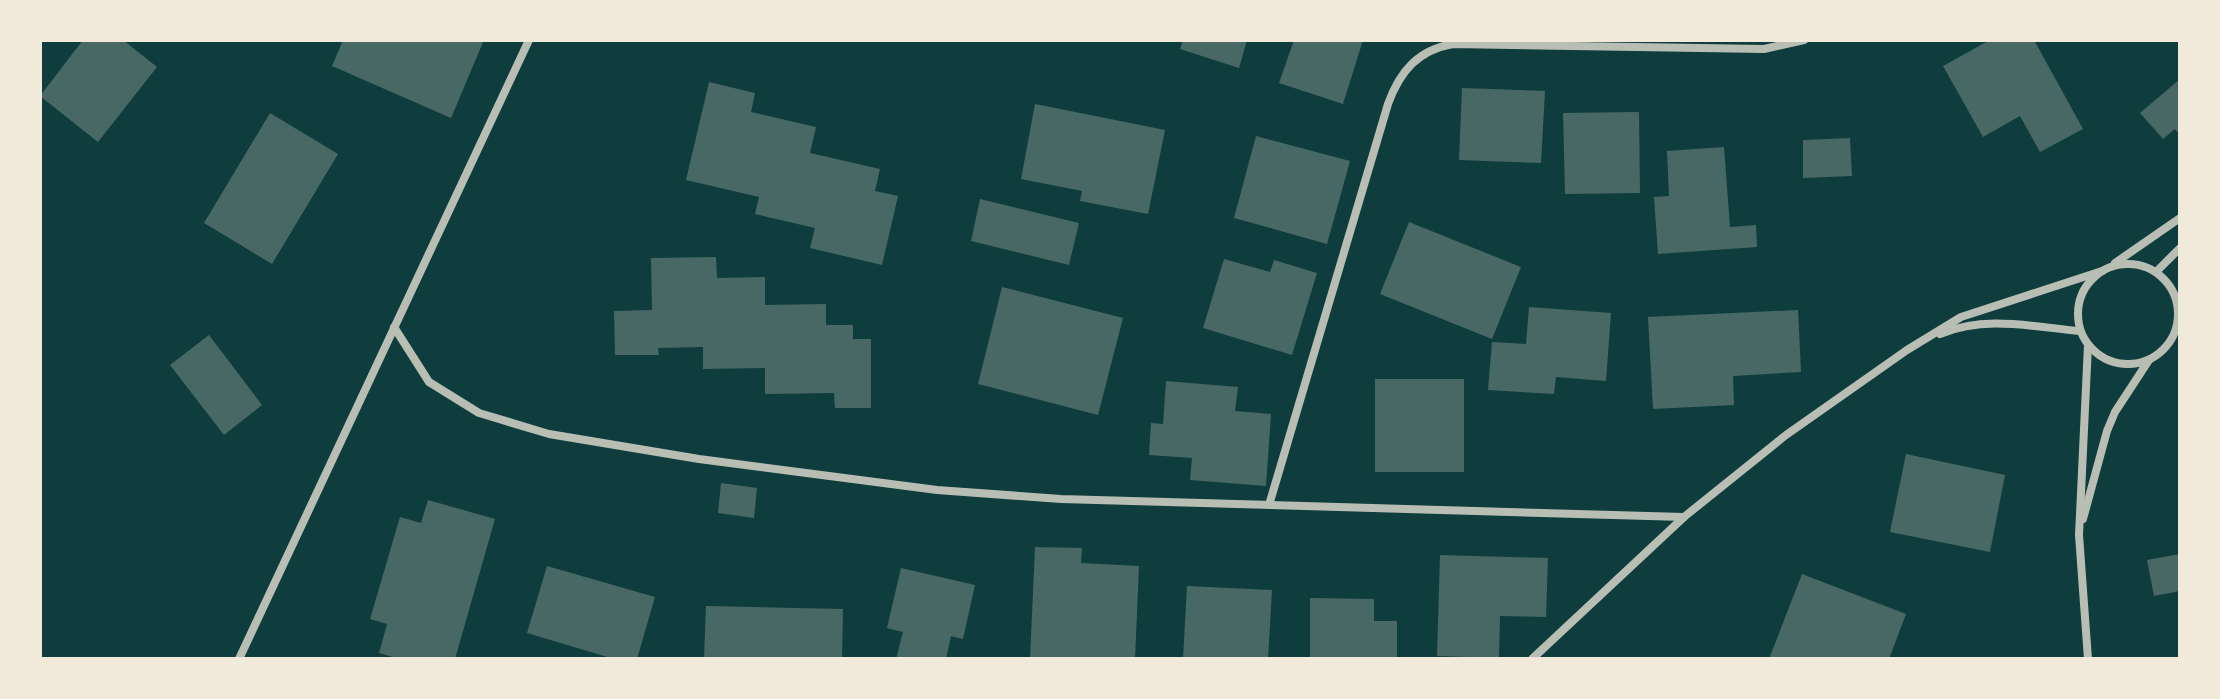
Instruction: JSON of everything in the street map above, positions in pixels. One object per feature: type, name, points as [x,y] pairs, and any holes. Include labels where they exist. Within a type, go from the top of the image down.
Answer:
[{"type":"street","points":[[239,659],[529,40]]},
{"type":"street","points":[[1269,505],[1388,104],[1401,76],[1419,56],[1453,44],[1764,49],[1804,40]]},
{"type":"street","points":[[2150,359],[2137,363],[2111,361],[2088,345],[2080,331],[2079,300],[2086,285],[2106,268],[2180,218]]},
{"type":"street","points":[[2156,272],[2180,248]]},
{"type":"street","points":[[1532,659],[1684,517],[1786,435],[1907,350],[1961,317],[2106,268],[2141,265],[2175,287],[2178,314],[2169,342]]},
{"type":"street","points":[[1907,350],[1944,332],[1975,324],[1997,322],[2080,331]]},
{"type":"street","points":[[394,327],[420,372],[443,393],[502,422],[549,434],[699,459],[937,490],[1061,499],[1684,517]]},
{"type":"street","points":[[2079,535],[2115,412],[2150,359],[2169,342],[2180,339]]},
{"type":"street","points":[[2088,345],[2079,535],[2088,659]]},
{"type":"building","points":[[83,40],[123,40],[157,67],[98,142],[40,96]]},
{"type":"building","points":[[343,40],[484,40],[451,118],[332,66]]},
{"type":"building","points":[[1183,40],[1247,40],[1239,68],[1180,49]]},
{"type":"building","points":[[1294,40],[1363,40],[1343,104],[1279,83]]},
{"type":"building","points":[[1990,40],[2034,40],[2083,129],[2040,152],[2020,116],[1983,137],[1943,66]]},
{"type":"building","points":[[2180,79],[2180,135],[2175,129],[2163,139],[2140,113]]},
{"type":"building","points":[[709,82],[755,93],[751,112],[816,127],[810,153],[880,169],[875,191],[898,196],[882,265],[810,248],[815,228],[755,214],[759,197],[686,180]]},
{"type":"building","points":[[1462,88],[1545,91],[1541,163],[1459,160]]},
{"type":"building","points":[[1035,104],[1165,130],[1148,214],[1080,201],[1082,191],[1021,179]]},
{"type":"building","points":[[1639,112],[1640,193],[1565,194],[1563,113]]},
{"type":"building","points":[[270,113],[338,154],[272,264],[204,223]]},
{"type":"building","points":[[1256,136],[1350,161],[1327,244],[1234,218]]},
{"type":"building","points":[[1850,138],[1852,176],[1803,178],[1803,140]]},
{"type":"building","points":[[1724,147],[1730,227],[1756,225],[1757,247],[1658,254],[1654,197],[1669,196],[1667,151]]},
{"type":"building","points":[[980,199],[1079,223],[1069,265],[971,241]]},
{"type":"building","points":[[1409,222],[1521,267],[1492,339],[1380,294]]},
{"type":"building","points":[[716,257],[717,278],[765,277],[765,305],[826,304],[826,325],[853,325],[853,339],[871,339],[871,408],[835,408],[834,393],[765,394],[765,368],[703,369],[703,347],[658,348],[659,355],[615,355],[614,311],[652,310],[651,258]]},
{"type":"building","points":[[1224,259],[1270,272],[1274,260],[1317,273],[1292,355],[1203,328]]},
{"type":"building","points":[[1002,287],[1123,318],[1098,415],[978,384]]},
{"type":"building","points":[[1529,307],[1611,313],[1606,381],[1556,377],[1554,394],[1488,390],[1492,342],[1526,344]]},
{"type":"building","points":[[1798,310],[1801,372],[1733,376],[1734,405],[1653,409],[1648,317]]},
{"type":"building","points":[[209,335],[262,405],[224,435],[170,365]]},
{"type":"building","points":[[1375,379],[1464,379],[1464,472],[1375,472]]},
{"type":"building","points":[[1166,381],[1238,387],[1235,411],[1271,414],[1266,486],[1190,480],[1192,458],[1149,455],[1151,423],[1163,424]]},
{"type":"building","points":[[1906,454],[2005,475],[1990,552],[1890,532]]},
{"type":"building","points":[[721,483],[757,488],[754,518],[718,513]]},
{"type":"building","points":[[428,500],[495,519],[455,659],[400,659],[379,653],[387,624],[370,619],[400,517],[421,523]]},
{"type":"building","points":[[1035,547],[1082,548],[1081,563],[1139,566],[1135,659],[1030,659]]},
{"type":"building","points":[[2180,554],[2180,591],[2154,596],[2147,560]]},
{"type":"building","points":[[1440,555],[1548,558],[1546,617],[1500,616],[1499,658],[1437,656]]},
{"type":"building","points":[[547,566],[655,597],[637,659],[614,659],[527,633]]},
{"type":"building","points":[[901,568],[975,585],[963,639],[951,636],[946,659],[896,659],[903,632],[887,628]]},
{"type":"building","points":[[1802,574],[1906,614],[1889,659],[1769,659]]},
{"type":"building","points":[[1187,586],[1272,590],[1268,659],[1183,659]]},
{"type":"building","points":[[1310,598],[1374,599],[1374,621],[1397,621],[1397,659],[1310,659]]},
{"type":"building","points":[[706,606],[843,609],[842,659],[704,659]]}]
